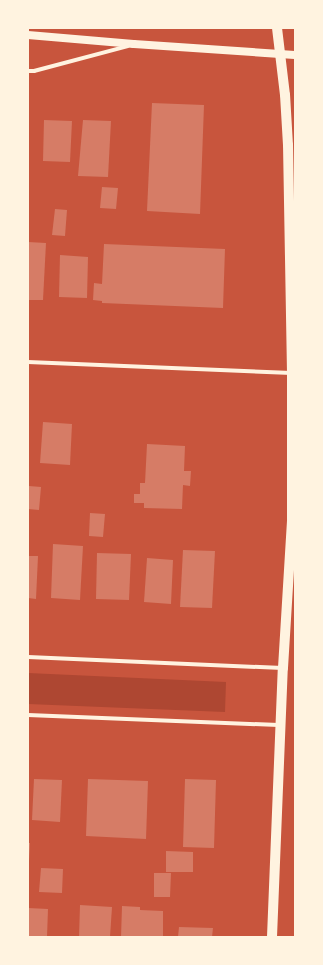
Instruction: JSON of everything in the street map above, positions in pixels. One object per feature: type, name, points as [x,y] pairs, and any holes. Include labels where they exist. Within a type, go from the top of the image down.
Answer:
[{"type":"main road","points":[[272,937],[284,668],[293,574],[292,373],[288,145],[281,54],[277,28]]},
{"type":"main road","points":[[28,35],[134,44],[295,54]]},
{"type":"street","points":[[28,70],[34,71],[134,44]]},
{"type":"street","points":[[28,362],[292,373]]},
{"type":"street","points":[[28,657],[284,668]]},
{"type":"street","points":[[28,715],[282,725]]},
{"type":"shaded area","points":[[28,673],[226,682],[225,712],[28,704]]},
{"type":"building","points":[[152,103],[204,105],[200,214],[147,211]]},
{"type":"building","points":[[44,120],[72,121],[70,162],[43,161]]},
{"type":"building","points":[[83,120],[111,121],[108,177],[78,176]]},
{"type":"building","points":[[102,187],[118,188],[116,209],[100,208]]},
{"type":"building","points":[[55,209],[67,210],[65,236],[52,235]]},
{"type":"building","points":[[28,242],[46,243],[43,300],[28,300]]},
{"type":"building","points":[[104,244],[225,249],[223,308],[102,303],[102,301],[93,300],[94,283],[102,284]]},
{"type":"building","points":[[60,255],[88,257],[87,298],[59,297]]},
{"type":"building","points":[[43,422],[72,424],[70,465],[40,463]]},
{"type":"building","points":[[147,444],[185,446],[184,471],[191,471],[190,486],[183,485],[182,509],[144,508],[144,503],[134,503],[134,494],[140,494],[140,483],[145,483]]},
{"type":"building","points":[[29,486],[41,487],[39,510],[28,509]]},
{"type":"building","points":[[90,513],[105,514],[103,537],[89,536]]},
{"type":"building","points":[[53,544],[83,546],[80,600],[51,598]]},
{"type":"building","points":[[183,550],[215,551],[212,608],[180,607]]},
{"type":"building","points":[[97,553],[131,554],[129,600],[96,599]]},
{"type":"building","points":[[28,556],[38,556],[36,599],[28,598]]},
{"type":"building","points":[[147,558],[173,560],[171,604],[144,602]]},
{"type":"building","points":[[34,779],[62,780],[60,822],[32,820]]},
{"type":"building","points":[[88,779],[148,781],[146,839],[86,836]]},
{"type":"building","points":[[185,779],[216,780],[214,848],[183,847]]},
{"type":"building","points":[[28,843],[30,843],[29,861],[28,861]]},
{"type":"building","points":[[166,851],[193,852],[193,872],[166,872]]},
{"type":"building","points":[[41,868],[63,869],[62,893],[39,892]]},
{"type":"building","points":[[154,873],[171,873],[170,897],[154,897]]},
{"type":"building","points":[[80,905],[112,907],[110,937],[79,937]]},
{"type":"building","points":[[122,906],[140,907],[140,910],[163,911],[163,937],[121,937]]},
{"type":"building","points":[[28,908],[48,909],[47,937],[28,937]]},
{"type":"building","points":[[179,927],[213,928],[212,937],[178,937]]}]
